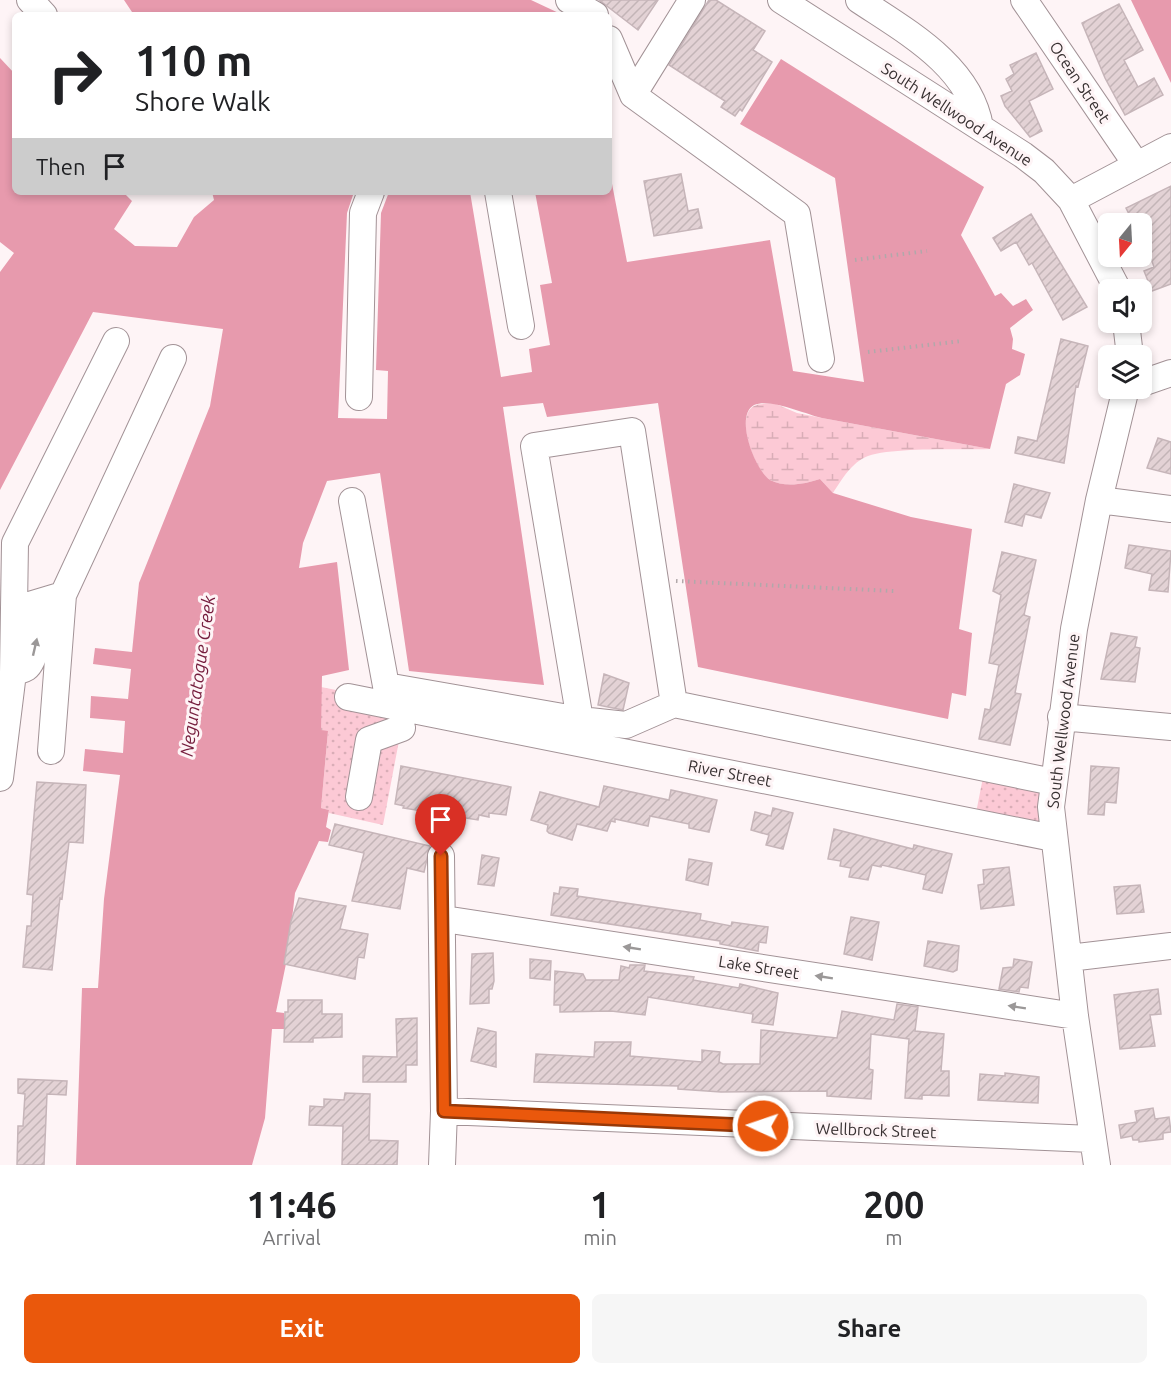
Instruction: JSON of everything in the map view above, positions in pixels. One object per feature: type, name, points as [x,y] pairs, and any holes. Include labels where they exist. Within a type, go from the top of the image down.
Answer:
[{"type":"street","points":[[30,0],[41,12]]},
{"type":"street","points":[[569,0],[590,12]]},
{"type":"street","points":[[622,85],[692,0]]},
{"type":"street","name":"South Wellwood Avenue","points":[[781,0],[1037,166],[1071,200],[1112,279]]},
{"type":"street","points":[[859,0],[906,32],[947,66],[965,86],[977,111],[980,127]]},
{"type":"street","name":"Ocean Street","points":[[1024,0],[1136,164]]},
{"type":"street","points":[[884,66],[906,32]]},
{"type":"street","points":[[612,50],[622,85],[797,214],[821,359]]},
{"type":"street","points":[[1071,200],[1171,147]]},
{"type":"street","points":[[359,397],[363,213],[370,195]]},
{"type":"street","points":[[499,195],[521,326]]},
{"type":"street","points":[[0,778],[12,673],[7,612],[15,543],[116,341]]},
{"type":"street","points":[[51,751],[63,595],[173,358]]},
{"type":"street","points":[[1152,380],[1171,373]]},
{"type":"street","name":"South Wellwood Avenue","points":[[1097,1165],[1075,1016],[1053,838],[1053,782],[1061,717],[1099,500],[1123,399]]},
{"type":"street","points":[[580,720],[534,446],[632,431],[674,704]]},
{"type":"street","points":[[1099,500],[1171,508]]},
{"type":"street","points":[[352,501],[386,686],[580,720],[626,725],[674,704],[1053,782]]},
{"type":"street","points":[[7,612],[63,595]]},
{"type":"street","points":[[12,673],[27,668],[32,661],[38,630],[38,603]]},
{"type":"street","name":"River Street","points":[[348,696],[403,724],[1053,838]]},
{"type":"street","points":[[1061,717],[1171,727]]},
{"type":"street","points":[[359,797],[369,740],[403,724]]},
{"type":"street","points":[[441,856],[444,919],[442,1165]]},
{"type":"street","name":"Lake Street","points":[[444,919],[1075,1016]]},
{"type":"street","points":[[1069,958],[1171,946]]},
{"type":"street","name":"Wellbrock Street","points":[[444,1111],[1092,1139]]},
{"type":"path","points":[[855,260],[927,251]]},
{"type":"path","points":[[868,352],[962,341]]},
{"type":"path","points":[[681,582],[894,591]]},
{"type":"green space","points":[[776,404],[797,413],[990,449],[910,450],[868,456],[852,467],[833,493],[820,479],[802,484],[782,484],[764,475],[753,456],[746,432],[748,412],[754,406]]},
{"type":"green space","points":[[321,687],[406,704],[383,825],[329,813],[329,810],[321,808],[328,731],[321,731]]},
{"type":"green space","points":[[987,757],[1050,767],[1047,834],[975,818]]},
{"type":"water","points":[[124,0],[531,0],[557,12],[415,12],[132,12]]},
{"type":"water","points":[[1131,0],[1171,0],[1171,83]]},
{"type":"water","name":"Neguntatogue Creek","points":[[0,58],[12,71],[12,195],[126,195],[132,201],[114,229],[135,246],[177,247],[194,217],[214,200],[213,195],[353,195],[347,213],[338,418],[387,419],[388,371],[376,370],[381,213],[388,195],[471,195],[501,377],[532,372],[529,349],[550,345],[540,285],[552,283],[536,195],[612,195],[612,184],[627,262],[770,240],[793,371],[864,382],[835,178],[740,124],[781,59],[984,187],[961,235],[995,296],[1001,293],[1013,306],[1026,299],[1033,310],[1010,328],[1013,339],[1012,349],[1025,354],[1020,375],[1006,384],[990,449],[822,418],[788,407],[761,403],[754,405],[748,411],[746,420],[746,431],[753,455],[758,466],[770,480],[788,485],[820,479],[833,493],[911,517],[972,529],[959,629],[972,633],[966,696],[952,693],[948,719],[698,667],[658,403],[547,417],[543,403],[503,407],[544,685],[409,671],[380,473],[327,481],[303,543],[299,568],[337,562],[349,670],[322,676],[321,730],[328,731],[321,808],[329,810],[326,827],[331,830],[328,842],[319,841],[295,893],[288,954],[276,1012],[284,1013],[284,1029],[272,1029],[265,1118],[252,1165],[76,1165],[82,988],[98,988],[104,899],[120,775],[83,771],[85,749],[123,753],[125,721],[90,718],[91,696],[128,699],[131,669],[93,664],[95,648],[132,652],[139,583],[210,406],[223,329],[93,312],[0,490],[0,272],[14,253],[0,242]]},
{"type":"building","points":[[599,0],[658,0],[638,30]]},
{"type":"building","points":[[709,0],[716,0],[765,31],[753,50],[772,62],[742,111],[740,109],[735,116],[721,107],[725,101],[669,65]]},
{"type":"building","points":[[1119,4],[1143,50],[1124,60],[1138,87],[1154,78],[1163,95],[1125,115],[1105,78],[1082,23]]},
{"type":"building","points":[[1036,53],[1053,89],[1029,101],[1042,131],[1030,137],[1005,106],[1001,96],[1012,91],[1006,79],[1014,74],[1010,65]]},
{"type":"building","points":[[681,174],[688,211],[698,209],[702,228],[654,236],[644,181]]},
{"type":"building","points":[[1171,186],[1171,284],[1152,291],[1152,279],[1147,279],[1144,271],[1154,267],[1152,213],[1128,213],[1126,208]]},
{"type":"building","points":[[1031,214],[1087,307],[1063,320],[1032,263],[1029,265],[1016,242],[1001,251],[993,238]]},
{"type":"building","points":[[1061,339],[1088,346],[1078,387],[1076,386],[1064,463],[1015,453],[1018,437],[1037,441]]},
{"type":"building","points":[[1158,438],[1171,442],[1171,474],[1147,468]]},
{"type":"building","points":[[1014,484],[1050,493],[1041,518],[1025,514],[1022,526],[1005,522]]},
{"type":"building","points":[[1129,545],[1171,551],[1168,592],[1149,590],[1152,574],[1125,568]]},
{"type":"building","points":[[1002,552],[1036,560],[1024,615],[1030,617],[1015,693],[1021,694],[1010,745],[979,739],[985,709],[990,710],[999,665],[989,663],[1001,595],[993,591]]},
{"type":"building","points":[[1111,633],[1137,637],[1135,647],[1140,648],[1135,682],[1101,679]]},
{"type":"building","points":[[604,674],[629,683],[623,710],[598,705]]},
{"type":"building","points":[[401,766],[511,787],[506,815],[489,813],[489,817],[479,815],[478,820],[403,808],[404,806],[395,804]]},
{"type":"building","points":[[1091,766],[1119,768],[1116,803],[1105,802],[1104,815],[1088,814]]},
{"type":"building","points":[[37,782],[86,785],[83,843],[69,842],[52,970],[23,967],[27,926],[31,926],[33,895],[27,894]]},
{"type":"building","points":[[604,786],[669,800],[671,790],[717,800],[709,832],[689,828],[689,824],[650,816],[648,826],[615,819],[615,822],[611,821],[607,831],[577,824],[572,840],[549,833],[548,825],[531,820],[540,792],[599,807]]},
{"type":"building","points":[[773,808],[793,813],[783,849],[766,845],[769,835],[751,830],[755,812],[771,816]]},
{"type":"building","points":[[335,824],[430,846],[424,872],[407,868],[400,909],[352,901],[364,853],[329,845]]},
{"type":"building","points":[[834,829],[913,849],[914,845],[952,854],[942,893],[923,889],[926,875],[882,865],[881,867],[872,865],[868,880],[849,877],[851,868],[840,866],[841,861],[828,859]]},
{"type":"building","points":[[482,855],[499,858],[494,886],[478,884]]},
{"type":"building","points":[[689,859],[712,863],[708,885],[686,880]]},
{"type":"building","points":[[1009,867],[1014,905],[981,909],[978,885],[984,884],[983,870]]},
{"type":"building","points":[[1140,885],[1144,912],[1117,914],[1114,887]]},
{"type":"building","points":[[560,887],[578,889],[577,896],[701,914],[700,920],[731,926],[732,922],[768,927],[766,943],[759,942],[758,951],[720,944],[720,941],[551,915],[554,893],[559,894]]},
{"type":"building","points":[[299,898],[346,906],[340,929],[368,934],[364,958],[358,957],[355,979],[284,964],[291,921]]},
{"type":"building","points":[[851,917],[879,922],[872,960],[844,954]]},
{"type":"building","points":[[928,941],[959,946],[957,970],[953,972],[924,966]]},
{"type":"building","points":[[493,953],[494,981],[492,989],[489,989],[489,1003],[470,1004],[472,954]]},
{"type":"building","points":[[530,959],[551,961],[550,980],[530,978]]},
{"type":"building","points":[[1014,959],[1032,962],[1028,988],[1020,987],[1019,992],[999,989],[1003,968],[1013,967]]},
{"type":"building","points":[[630,965],[645,965],[644,971],[694,977],[693,980],[739,988],[740,984],[778,993],[773,1025],[752,1022],[753,1014],[648,997],[645,1015],[611,1011],[560,1012],[560,1005],[554,1005],[555,971],[583,974],[586,980],[619,980],[621,966],[629,968]]},
{"type":"building","points":[[1158,989],[1161,1014],[1150,1015],[1155,1046],[1120,1049],[1114,995]]},
{"type":"building","points":[[288,1000],[322,1000],[322,1014],[342,1014],[342,1037],[313,1038],[313,1042],[284,1042],[285,1012],[288,1012]]},
{"type":"building","points":[[897,1004],[918,1007],[915,1031],[944,1034],[941,1071],[949,1071],[949,1096],[922,1095],[922,1099],[905,1098],[909,1039],[871,1034],[869,1069],[873,1070],[871,1099],[827,1096],[827,1091],[721,1092],[678,1089],[678,1086],[534,1082],[536,1054],[594,1057],[595,1042],[631,1042],[630,1056],[702,1062],[702,1050],[720,1052],[719,1062],[723,1064],[760,1064],[761,1030],[837,1038],[842,1011],[894,1020]]},
{"type":"building","points":[[417,1018],[417,1065],[406,1065],[406,1082],[363,1082],[363,1056],[397,1057],[396,1019]]},
{"type":"building","points":[[478,1028],[496,1032],[496,1067],[471,1061]]},
{"type":"building","points":[[1005,1073],[1039,1077],[1038,1103],[978,1100],[980,1074],[1005,1076]]},
{"type":"building","points":[[18,1079],[67,1081],[66,1095],[47,1094],[44,1165],[17,1165],[18,1126],[23,1126],[25,1094],[18,1093]]},
{"type":"building","points":[[345,1093],[370,1094],[369,1140],[398,1141],[397,1165],[342,1165],[343,1126],[309,1125],[310,1106],[324,1107],[324,1099],[344,1100]]},
{"type":"building","points":[[1153,1108],[1155,1119],[1169,1117],[1171,1132],[1163,1133],[1163,1139],[1139,1142],[1139,1140],[1133,1140],[1132,1136],[1121,1138],[1119,1125],[1137,1122],[1135,1111]]},
{"type":"route","points":[[441,856],[444,919],[444,1111],[508,1116],[763,1126]]}]
